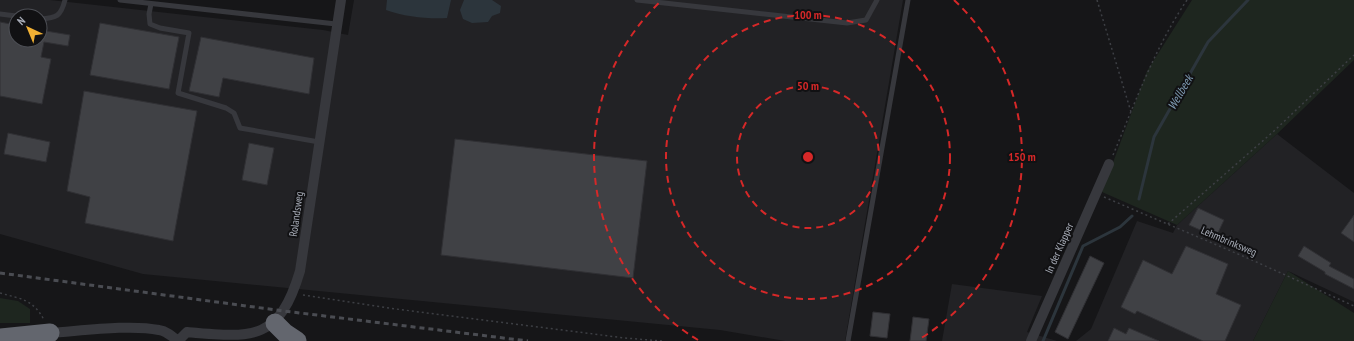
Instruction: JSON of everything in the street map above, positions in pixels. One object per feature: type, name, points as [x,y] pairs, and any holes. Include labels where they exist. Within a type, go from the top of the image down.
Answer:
[{"type":"highway","points":[[275,323],[285,334],[297,341]]},
{"type":"highway","points":[[0,338],[50,333]]},
{"type":"street","name":"Rolandsweg","points":[[50,333],[125,328],[159,330],[168,333],[178,341],[187,332],[236,337],[251,335],[265,330],[275,323],[294,293],[300,271],[336,24],[341,0]]},
{"type":"street","name":"In der Klapper","points":[[1031,341],[1109,164]]},
{"type":"lane","points":[[48,18],[55,17],[62,12],[65,0]]},
{"type":"lane","points":[[120,0],[336,24]]},
{"type":"lane","points":[[637,0],[847,23],[866,20],[876,0]]},
{"type":"lane","points":[[848,341],[908,0]]},
{"type":"lane","points":[[151,4],[149,14],[150,24],[160,28],[189,33],[178,94],[226,108],[234,113],[240,128],[319,142]]},
{"type":"path","points":[[1097,0],[1131,112]]},
{"type":"path","points":[[1109,164],[1131,112],[1176,16],[1187,0]]},
{"type":"path","points":[[1168,224],[1274,131],[1354,55]]},
{"type":"path","name":"Lehmbrinksweg","points":[[1097,194],[1354,306]]},
{"type":"path","points":[[0,293],[22,299],[38,308],[50,333]]},
{"type":"path","points":[[294,293],[396,309],[625,338],[662,341]]},
{"type":"shaded area","points":[[0,0],[50,0],[323,30],[348,35],[354,0],[903,0],[845,341],[785,341],[720,330],[143,274],[0,234]]},
{"type":"shaded area","points":[[387,0],[451,0],[447,18],[424,18],[386,10]]},
{"type":"shaded area","points":[[464,0],[492,0],[501,6],[500,13],[492,16],[488,22],[472,23],[463,19],[460,10]]},
{"type":"shaded area","points":[[1192,0],[1354,0],[1354,60],[1277,134],[1177,225],[1102,192],[1147,71]]},
{"type":"shaded area","points":[[1277,134],[1354,193],[1354,302],[1288,271],[1253,341],[1076,341],[1091,329],[1137,221],[1173,233],[1177,225]]},
{"type":"shaded area","points":[[1288,271],[1354,313],[1354,341],[1253,341]]},
{"type":"shaded area","points":[[952,284],[1042,296],[1027,332],[1057,341],[942,341]]},
{"type":"shaded area","points":[[0,298],[18,301],[30,309],[30,323],[0,323]]},
{"type":"building","points":[[0,22],[8,24],[8,48],[43,48],[41,57],[51,59],[42,104],[0,96]]},
{"type":"building","points":[[100,23],[179,37],[169,89],[90,75]]},
{"type":"building","points":[[48,31],[70,35],[68,46],[48,43]]},
{"type":"building","points":[[201,37],[314,58],[309,94],[223,78],[219,97],[189,91]]},
{"type":"building","points":[[84,91],[197,111],[173,241],[85,223],[90,197],[67,191]]},
{"type":"building","points":[[8,133],[50,142],[46,162],[4,154]]},
{"type":"building","points":[[455,139],[647,161],[633,278],[441,255]]},
{"type":"building","points":[[249,143],[274,148],[267,185],[242,180]]},
{"type":"building","points":[[1198,208],[1224,220],[1216,237],[1189,225]]},
{"type":"building","points":[[1354,215],[1354,242],[1341,233]]},
{"type":"building","points":[[1186,246],[1228,264],[1216,294],[1241,305],[1225,341],[1203,341],[1137,311],[1135,314],[1121,307],[1143,260],[1172,274]]},
{"type":"building","points":[[1304,246],[1331,263],[1329,266],[1354,279],[1354,289],[1325,274],[1325,272],[1298,256]]},
{"type":"building","points":[[1090,256],[1104,263],[1068,339],[1055,332]]},
{"type":"building","points":[[873,312],[890,314],[887,338],[870,336]]},
{"type":"building","points":[[913,317],[929,319],[926,341],[910,341]]},
{"type":"building","points":[[1114,328],[1126,334],[1129,328],[1159,341],[1108,341]]},
{"type":"waterway","name":"Wellbeek","points":[[1139,199],[1154,137],[1208,42],[1248,0]]},
{"type":"waterway","name":"Wellbeek","points":[[1043,341],[1083,246],[1120,227],[1132,216]]},
{"type":"railway","points":[[0,273],[284,311],[528,341]]}]
